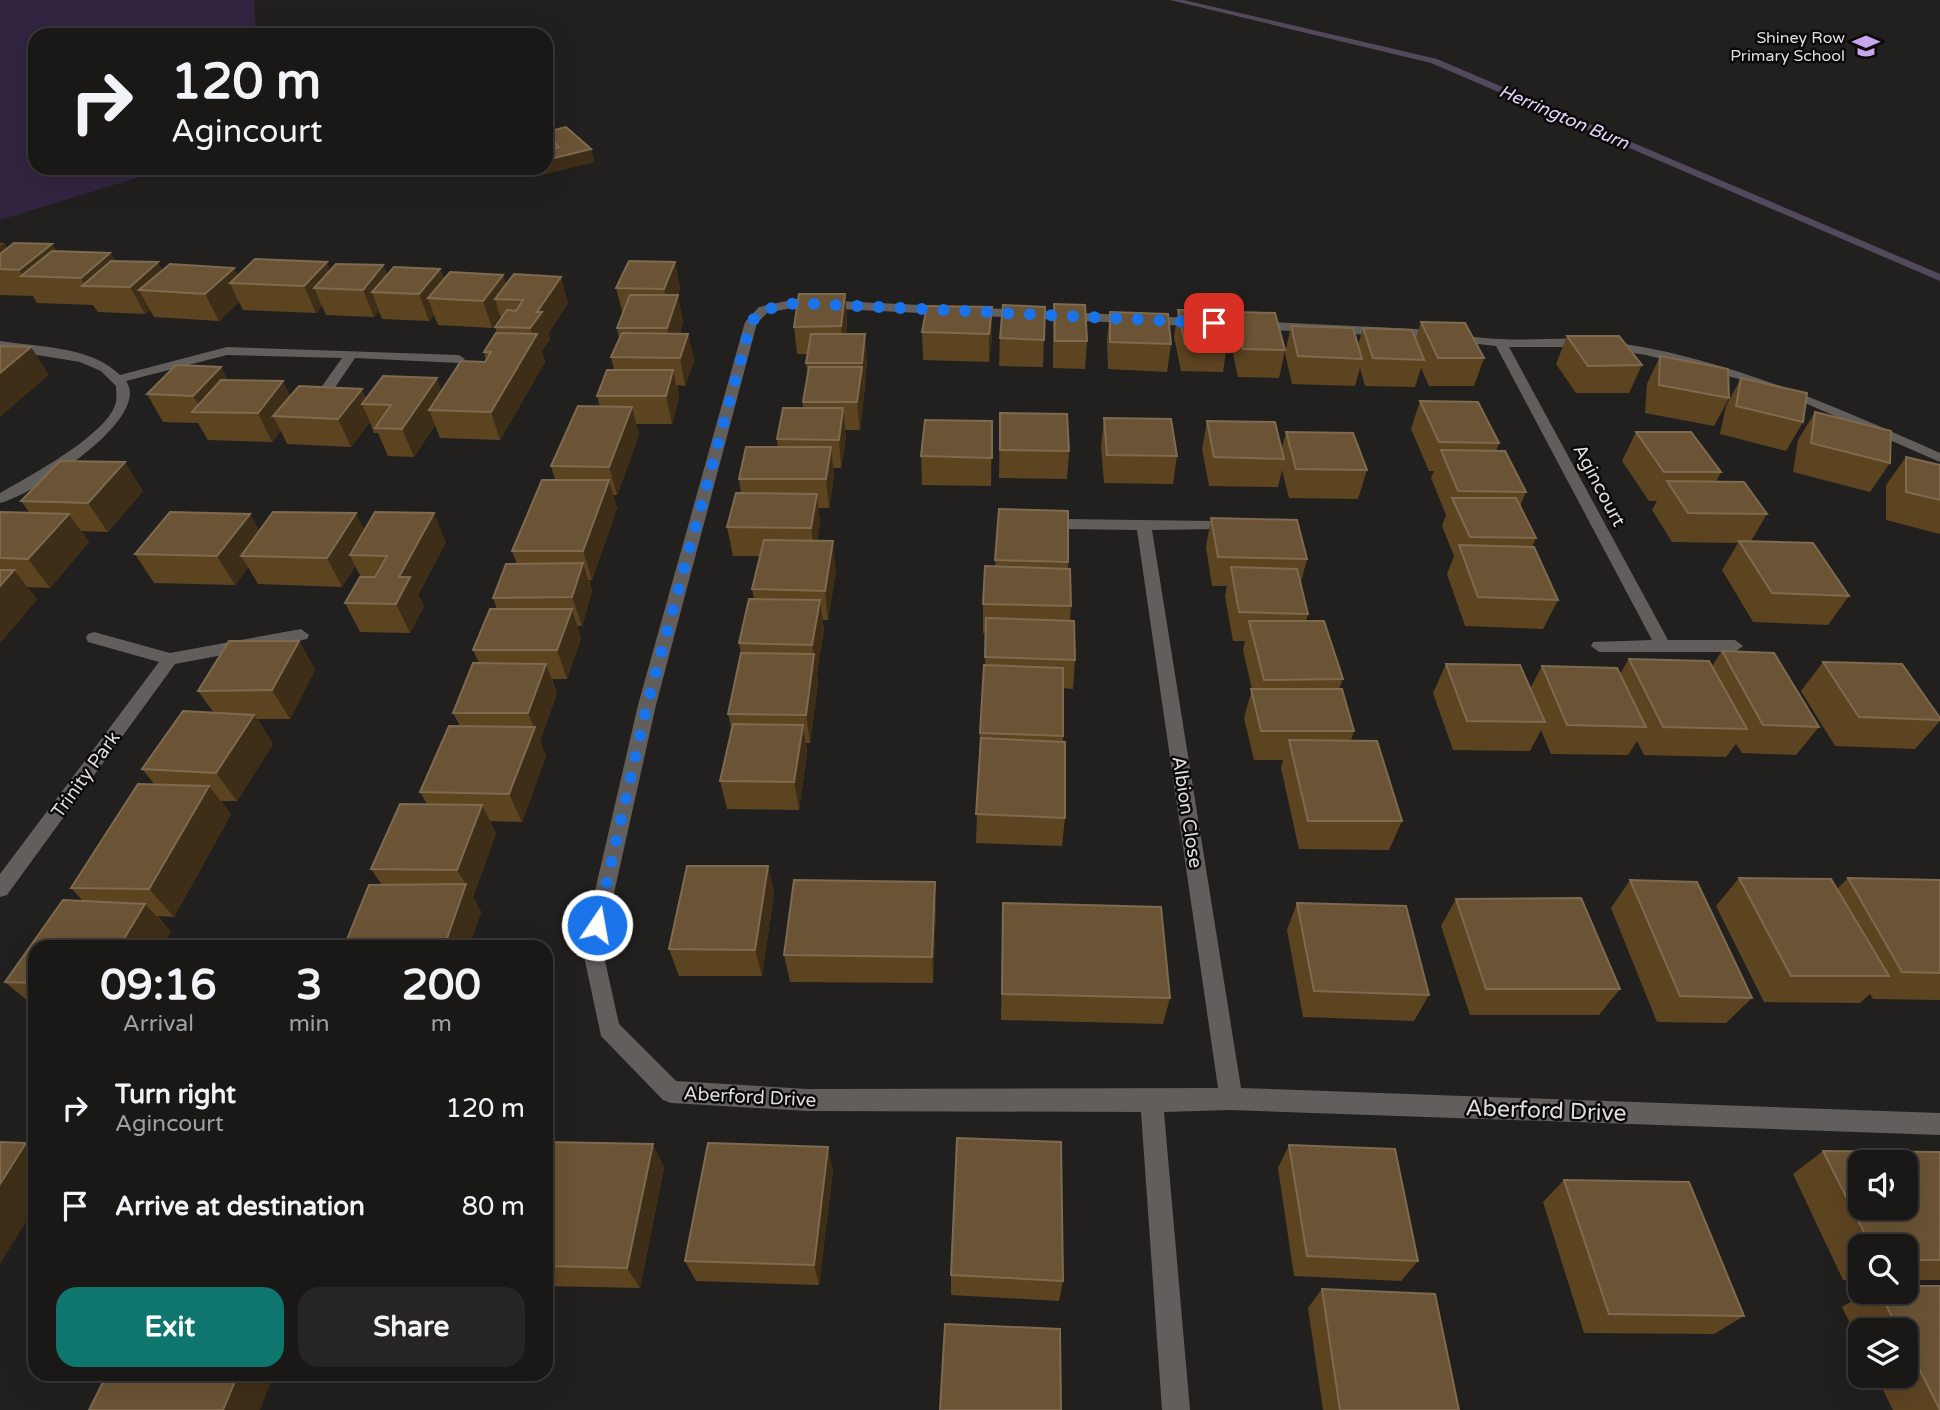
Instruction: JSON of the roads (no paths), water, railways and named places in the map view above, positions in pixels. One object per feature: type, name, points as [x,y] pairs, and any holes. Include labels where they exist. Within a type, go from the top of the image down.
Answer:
[{"type":"street","name":"Aberford Drive","points":[[1501,343],[1416,333],[796,303],[763,310],[751,322],[647,705],[592,947],[609,1029],[671,1093],[808,1100],[1231,1099],[1940,1124]]},
{"type":"street","points":[[1501,343],[1594,343],[1646,351],[1748,377],[1810,400],[1940,458]]},
{"type":"street","name":"Agincourt","points":[[1501,343],[1662,646]]},
{"type":"street","points":[[0,345],[83,359],[105,367],[119,379],[124,394],[119,412],[106,431],[86,448],[0,499]]},
{"type":"street","points":[[119,379],[227,351],[259,349],[459,359]]},
{"type":"street","points":[[327,389],[351,354]]},
{"type":"street","points":[[1064,524],[1215,526]]},
{"type":"street","name":"Albion Close","points":[[1144,525],[1231,1099]]},
{"type":"street","points":[[94,639],[170,659],[301,635]]},
{"type":"street","points":[[1599,646],[1735,646]]},
{"type":"street","name":"Trinity Park","points":[[0,890],[170,659]]},
{"type":"street","points":[[1152,1101],[1176,1410]]},
{"type":"waterway","name":"Herrington Burn","points":[[1174,0],[1434,61],[1940,278]]},
{"type":"place","name":"Shiney Row Primary School","points":[[1866,46]]}]
